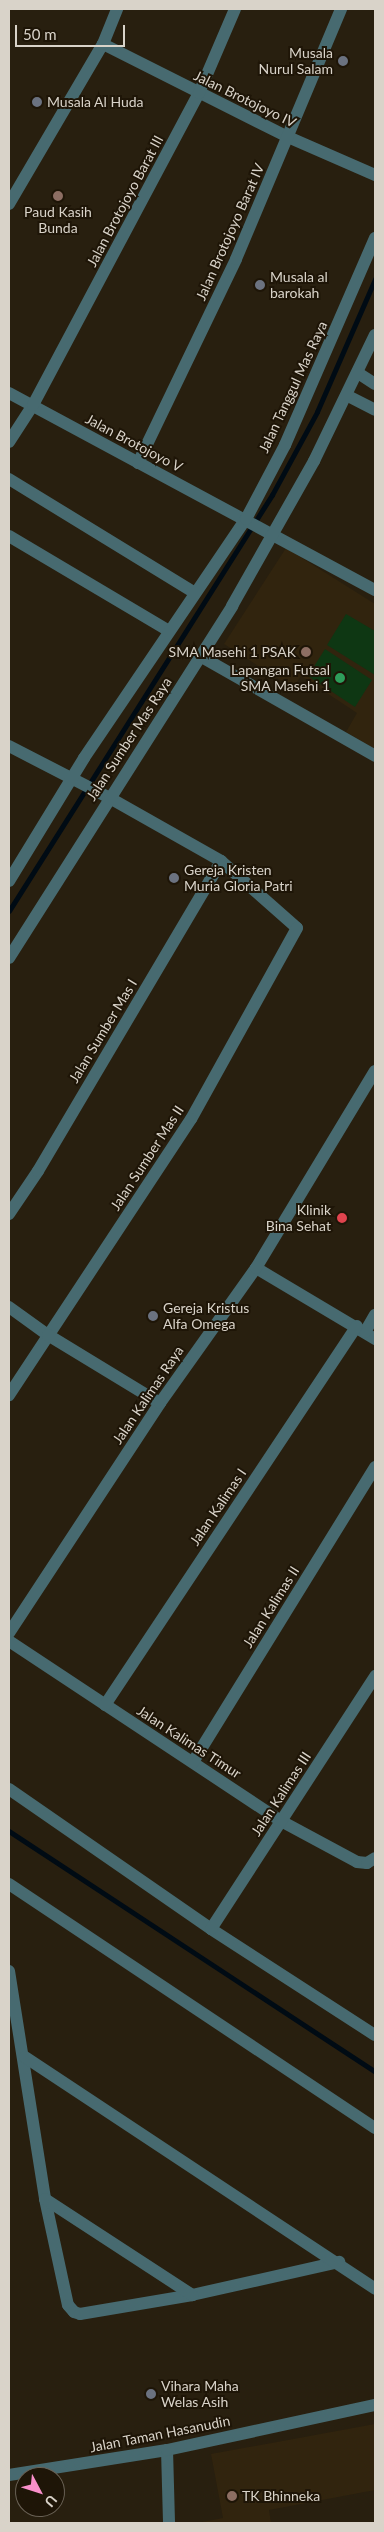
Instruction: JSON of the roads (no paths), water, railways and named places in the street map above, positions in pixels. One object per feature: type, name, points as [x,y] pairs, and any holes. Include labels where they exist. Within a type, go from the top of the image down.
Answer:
[{"type":"street","points":[[9,204],[14,185],[103,44],[116,9]]},
{"type":"street","name":"Jalan Brotojoyo Barat III","points":[[9,442],[33,405],[199,93],[235,9]]},
{"type":"street","name":"Jalan Brotojoyo Barat IV","points":[[138,463],[236,259],[341,9]]},
{"type":"street","name":"Jalan Brotojoyo IV","points":[[103,44],[288,137],[375,175]]},
{"type":"street","name":"Jalan Tanggul Mas Raya","points":[[247,519],[285,445],[375,238]]},
{"type":"street","points":[[269,534],[348,396],[375,334]]},
{"type":"street","points":[[358,373],[375,384]]},
{"type":"street","name":"Jalan Brotojoyo V","points":[[9,393],[138,463],[247,519],[269,534],[375,590]]},
{"type":"street","points":[[348,396],[375,410]]},
{"type":"street","points":[[9,480],[195,593]]},
{"type":"street","name":"Jalan Sumber Mas Raya","points":[[9,881],[170,631],[247,519]]},
{"type":"street","name":"Jalan Sumber Mas Raya","points":[[9,958],[106,796],[200,656],[269,534]]},
{"type":"street","points":[[9,536],[170,631]]},
{"type":"street","points":[[200,656],[375,756]]},
{"type":"street","points":[[9,746],[106,796],[221,861]]},
{"type":"street","name":"Jalan Sumber Mas II","points":[[9,1395],[191,1119],[297,928],[221,861]]},
{"type":"street","name":"Jalan Sumber Mas I","points":[[9,1214],[38,1171],[221,861]]},
{"type":"street","name":"Jalan Kalimas Raya","points":[[9,1633],[160,1403],[256,1268],[375,1071]]},
{"type":"street","points":[[256,1268],[366,1332]]},
{"type":"street","points":[[9,1307],[48,1335],[160,1403]]},
{"type":"street","name":"Jalan Kalimas I","points":[[105,1705],[366,1332],[375,1315]]},
{"type":"street","name":"Jalan Kalimas II","points":[[193,1762],[375,1468]]},
{"type":"street","name":"Jalan Kalimas Timur","points":[[9,1641],[282,1821],[357,1862],[367,1863],[375,1858]]},
{"type":"street","name":"Jalan Kalimas III","points":[[210,1929],[375,1676]]},
{"type":"street","points":[[9,1789],[210,1929],[375,2035]]},
{"type":"street","points":[[9,1884],[375,2128]]},
{"type":"street","points":[[9,1971],[25,2057],[45,2199],[68,2305],[74,2312],[80,2314],[192,2296],[339,2262]]},
{"type":"street","points":[[25,2057],[339,2262],[375,2289]]},
{"type":"street","points":[[45,2199],[192,2296]]},
{"type":"street","name":"Jalan Taman Hasanudin","points":[[9,2475],[167,2450],[375,2405]]},
{"type":"street","points":[[167,2450],[169,2523]]},
{"type":"waterway","points":[[9,911],[272,495],[317,412],[375,279]]},
{"type":"waterway","points":[[9,1831],[375,2071]]},
{"type":"place","name":"Musala Nurul Salam","points":[[343,61]]},
{"type":"place","name":"Musala Al Huda","points":[[37,102]]},
{"type":"place","name":"Paud Kasih Bunda","points":[[58,196]]},
{"type":"place","name":"Musala al barokah","points":[[260,285]]},
{"type":"place","name":"SMA Masehi 1 PSAK","points":[[306,652]]},
{"type":"place","name":"Lapangan Futsal SMA Masehi 1","points":[[340,678]]},
{"type":"place","name":"Gereja Kristen Muria Gloria Patri","points":[[174,878]]},
{"type":"place","name":"Klinik Bina Sehat","points":[[342,1218]]},
{"type":"place","name":"Gereja Kristus Alfa Omega","points":[[153,1316]]},
{"type":"place","name":"Vihara Maha Welas Asih","points":[[151,2394]]},
{"type":"place","name":"TK Bhinneka","points":[[232,2496]]}]
